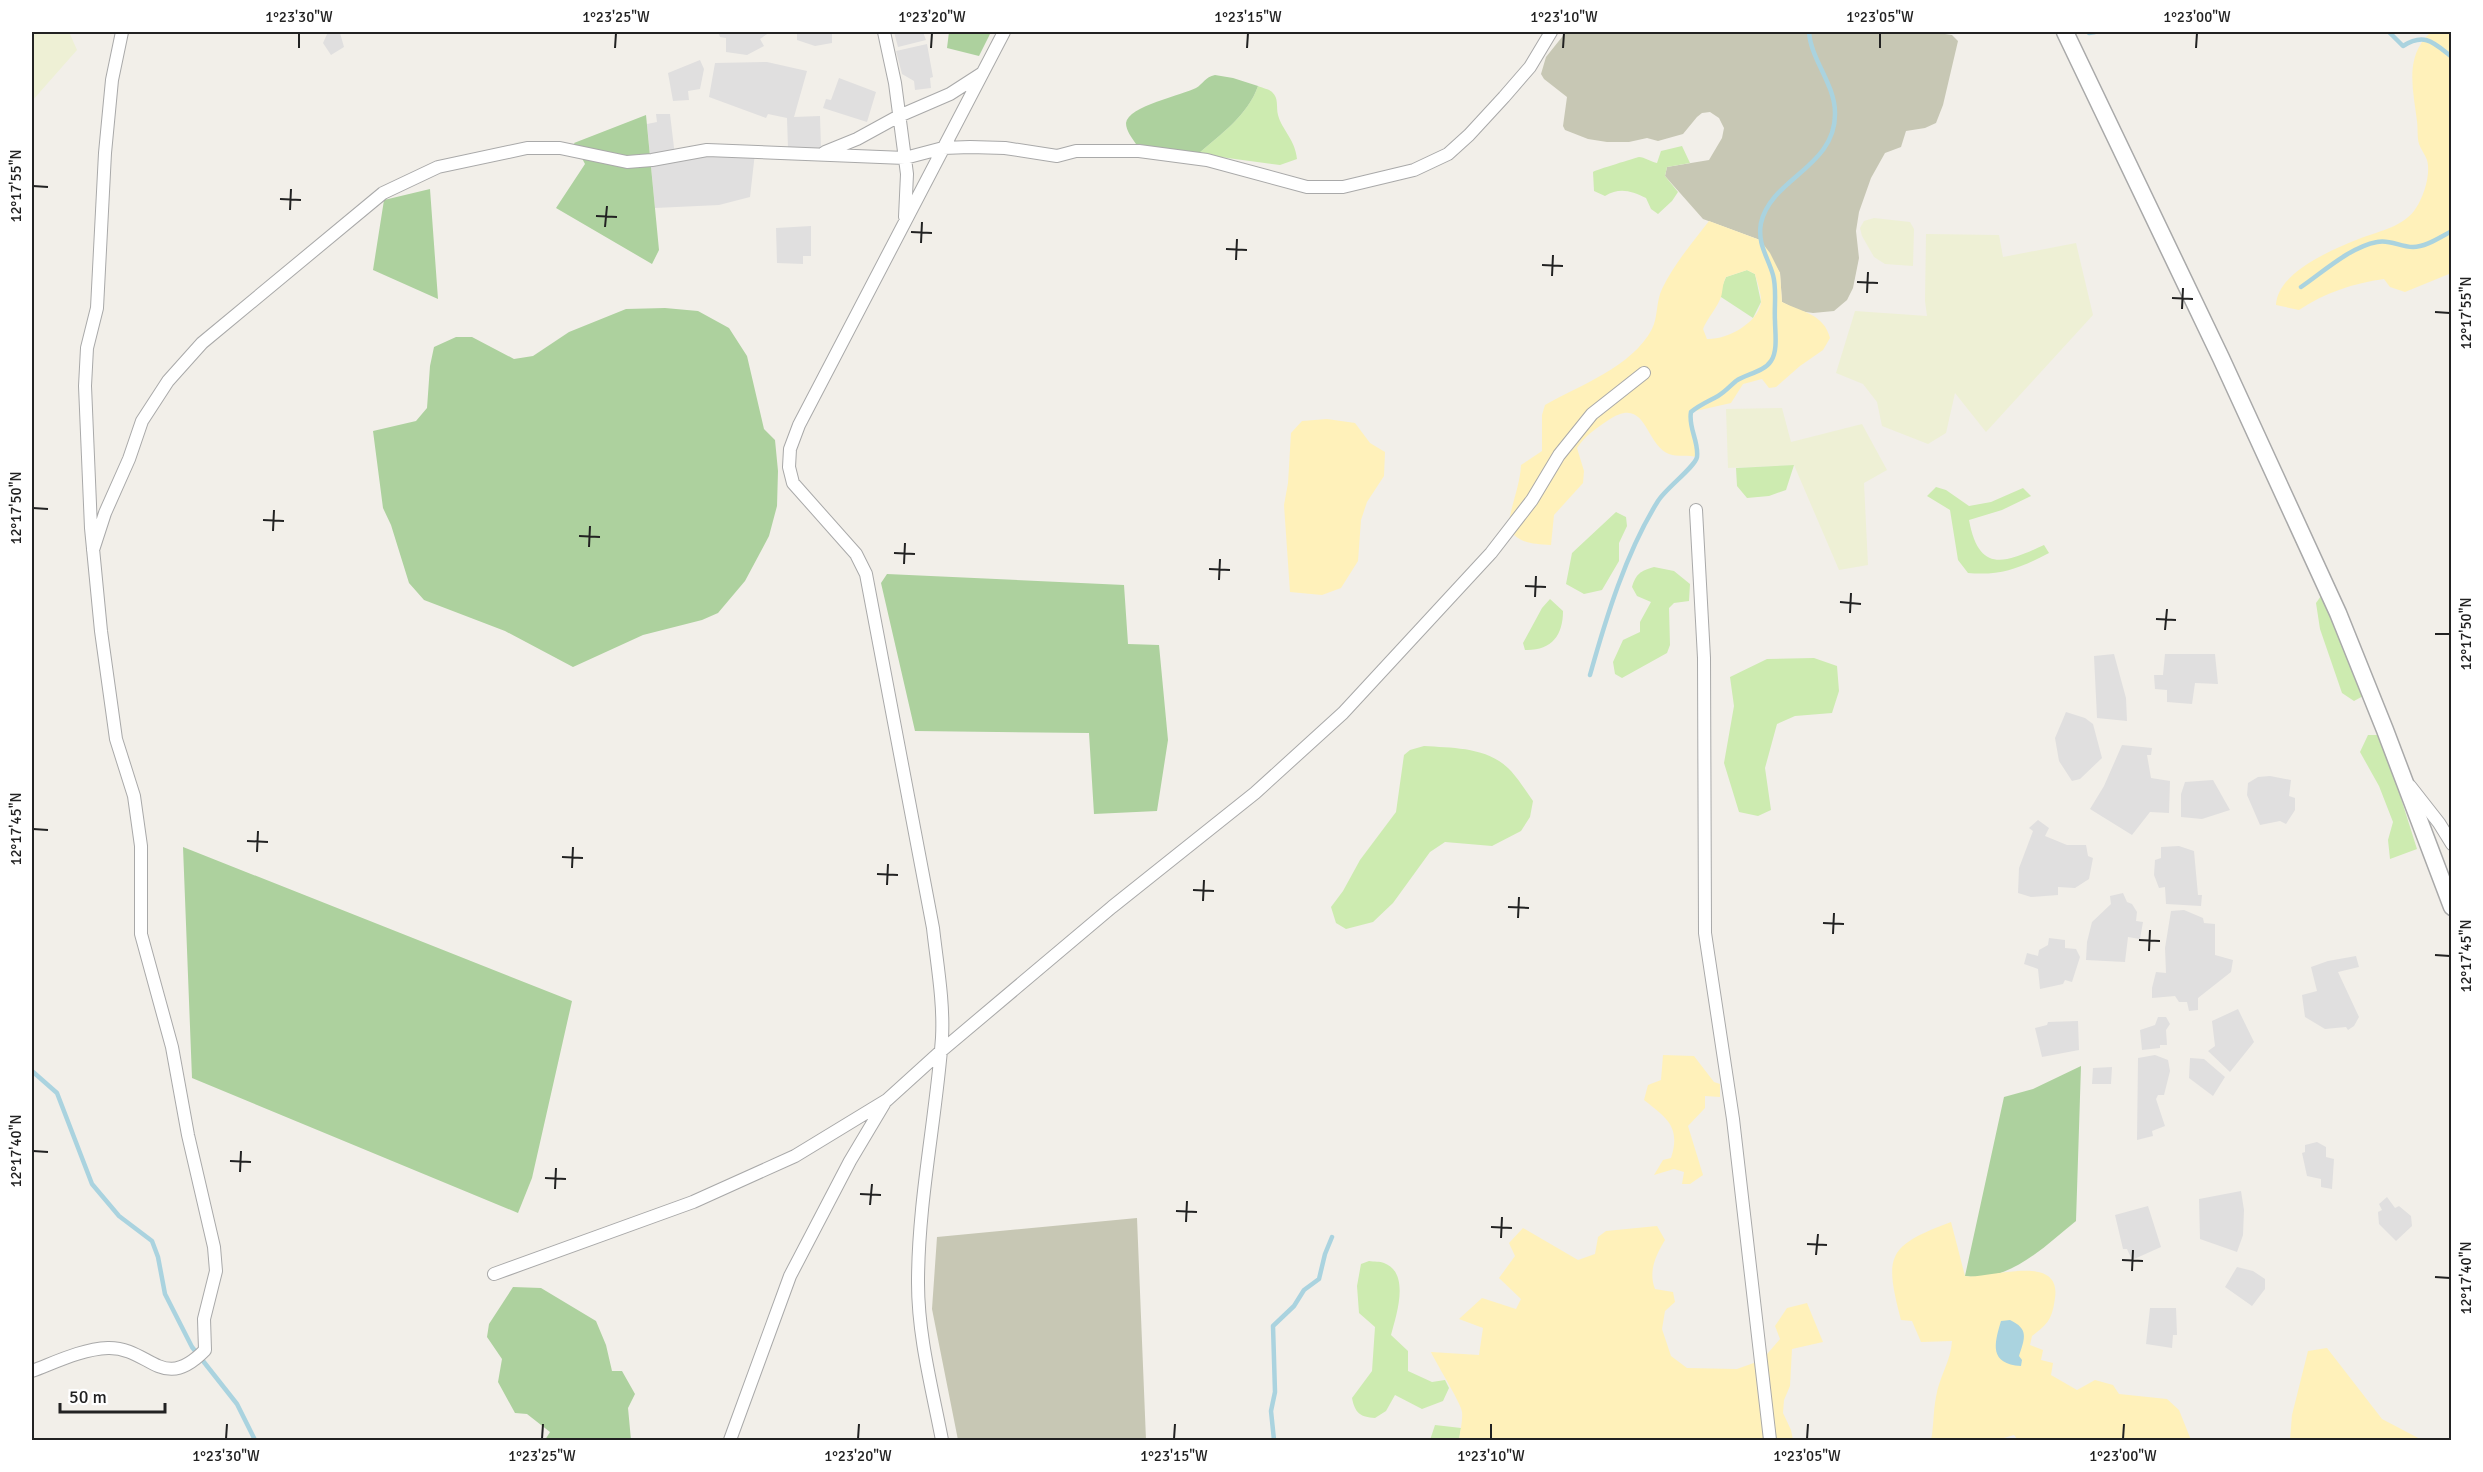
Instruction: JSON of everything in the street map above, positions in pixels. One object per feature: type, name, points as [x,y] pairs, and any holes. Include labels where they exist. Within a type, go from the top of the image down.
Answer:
[{"type":"street","points":[[32,1371],[94,1349],[111,1348],[167,1370],[181,1368],[194,1361],[205,1350],[204,1319],[216,1271],[214,1247],[188,1135],[172,1047],[141,934],[141,846],[134,796],[116,739],[101,631],[93,550],[85,386],[87,348],[97,308],[104,162],[112,80],[122,32]]},
{"type":"street","points":[[884,32],[907,174],[905,221]]},
{"type":"street","points":[[942,1440],[920,1327],[918,1282],[924,1188],[942,1036],[940,987],[933,928],[866,574],[856,554],[793,483],[789,467],[790,449],[799,424],[1004,32]]},
{"type":"street","points":[[93,550],[105,513],[129,459],[142,421],[168,381],[202,343],[383,193],[438,167],[527,148],[560,148],[627,162],[707,150],[905,158],[943,148],[1005,148],[1058,156],[1076,151],[1139,151],[1207,160],[1307,187],[1343,187],[1414,170],[1448,154],[1470,135],[1530,67],[1551,32]]},
{"type":"street","points":[[2065,32],[2221,358],[2338,613],[2403,776],[2451,907]]},
{"type":"street","points":[[817,154],[858,139],[899,116],[950,94],[982,74]]},
{"type":"street","points":[[494,1274],[693,1202],[795,1156],[887,1100],[940,1052],[1112,908],[1255,793],[1343,713],[1491,553],[1532,500],[1559,455],[1592,414],[1644,373]]},
{"type":"street","points":[[1696,510],[1704,658],[1704,933],[1733,1119],[1770,1440]]},
{"type":"street","points":[[2403,776],[2439,823],[2451,844]]},
{"type":"street","points":[[730,1440],[790,1276],[850,1161],[887,1100]]},
{"type":"shaded area","points":[[32,32],[69,32],[77,50],[32,101]]},
{"type":"shaded area","points":[[328,32],[340,33],[344,47],[331,55],[323,43]]},
{"type":"shaded area","points":[[718,32],[770,32],[760,39],[764,46],[747,55],[726,52],[726,38],[720,37]]},
{"type":"shaded area","points":[[797,32],[832,32],[832,43],[815,46],[797,40]]},
{"type":"shaded area","points":[[894,32],[923,32],[926,40],[898,47]]},
{"type":"shaded area","points":[[1566,32],[1931,32],[1952,35],[1958,41],[1943,105],[1936,123],[1925,128],[1906,131],[1901,147],[1885,153],[1871,178],[1859,212],[1856,231],[1859,258],[1853,288],[1847,300],[1834,311],[1813,313],[1799,311],[1782,302],[1780,273],[1760,240],[1703,219],[1665,176],[1667,167],[1709,160],[1722,138],[1724,128],[1719,118],[1710,112],[1702,113],[1683,134],[1658,141],[1647,138],[1629,142],[1607,142],[1588,139],[1565,130],[1563,126],[1567,97],[1541,74],[1546,57]]},
{"type":"shaded area","points":[[927,44],[933,77],[930,78],[931,88],[915,90],[914,81],[902,74],[896,51]]},
{"type":"shaded area","points":[[700,60],[704,69],[700,89],[688,91],[689,100],[673,101],[668,73]]},
{"type":"shaded area","points":[[767,62],[807,71],[794,117],[820,116],[821,148],[788,149],[787,118],[768,114],[766,118],[709,97],[715,63]]},
{"type":"shaded area","points":[[839,78],[876,92],[867,122],[823,108],[826,99],[831,100]]},
{"type":"shaded area","points":[[656,114],[670,114],[675,156],[755,153],[750,197],[719,205],[655,208],[647,124],[657,122]]},
{"type":"shaded area","points":[[1874,218],[1910,222],[1914,229],[1913,266],[1885,264],[1874,257],[1860,228],[1864,221]]},
{"type":"shaded area","points":[[811,226],[811,256],[803,256],[803,264],[777,263],[776,228]]},
{"type":"shaded area","points":[[1926,234],[1999,235],[2003,257],[2076,243],[2093,315],[1986,432],[1955,393],[1946,433],[1928,444],[1882,426],[1877,402],[1863,384],[1836,373],[1855,311],[1927,316],[1925,301]]},
{"type":"shaded area","points":[[1782,408],[1791,442],[1862,424],[1887,470],[1864,483],[1868,565],[1839,570],[1794,465],[1728,468],[1726,409]]},
{"type":"shaded area","points":[[2114,654],[2126,698],[2127,721],[2097,718],[2094,656]]},
{"type":"shaded area","points":[[2165,654],[2215,654],[2218,684],[2195,683],[2192,704],[2167,702],[2167,690],[2155,689],[2154,675],[2163,675]]},
{"type":"shaded area","points":[[2066,712],[2085,718],[2093,724],[2102,758],[2080,779],[2072,781],[2059,761],[2055,738]]},
{"type":"shaded area","points":[[2122,745],[2152,748],[2151,755],[2147,755],[2151,778],[2170,781],[2169,813],[2150,812],[2132,835],[2090,809],[2104,786]]},
{"type":"shaded area","points":[[2270,776],[2291,780],[2289,796],[2295,798],[2295,810],[2286,824],[2280,821],[2260,825],[2247,795],[2248,783],[2258,777]]},
{"type":"shaded area","points":[[2213,780],[2230,810],[2202,819],[2181,817],[2181,794],[2185,782]]},
{"type":"shaded area","points":[[2038,820],[2049,828],[2045,836],[2067,845],[2086,845],[2088,856],[2093,858],[2089,879],[2075,888],[2058,887],[2058,895],[2031,897],[2018,893],[2019,868],[2033,831],[2029,828]]},
{"type":"shaded area","points":[[2179,846],[2194,851],[2198,895],[2202,895],[2201,906],[2166,904],[2165,887],[2159,888],[2154,875],[2155,860],[2161,858],[2161,847]]},
{"type":"shaded area","points":[[2123,893],[2127,902],[2132,904],[2137,912],[2136,921],[2143,922],[2140,939],[2128,937],[2125,962],[2086,960],[2087,942],[2092,922],[2111,904],[2110,896]]},
{"type":"shaded area","points":[[2184,910],[2203,918],[2204,923],[2215,924],[2215,955],[2233,960],[2231,972],[2198,998],[2198,1010],[2189,1011],[2187,1002],[2179,1002],[2175,996],[2152,998],[2156,972],[2166,973],[2165,948],[2171,911]]},
{"type":"shaded area","points":[[2049,938],[2065,940],[2065,948],[2076,949],[2080,957],[2072,982],[2065,980],[2063,984],[2040,989],[2038,969],[2024,964],[2027,953],[2038,956],[2039,950],[2048,945]]},
{"type":"shaded area","points":[[2356,956],[2359,967],[2338,972],[2359,1017],[2354,1026],[2348,1030],[2346,1027],[2325,1029],[2305,1017],[2302,995],[2317,991],[2311,967]]},
{"type":"shaded area","points":[[2238,1009],[2254,1042],[2230,1072],[2208,1051],[2215,1046],[2212,1021]]},
{"type":"shaded area","points":[[2158,1017],[2166,1017],[2170,1024],[2166,1030],[2167,1045],[2142,1050],[2140,1030],[2155,1025]]},
{"type":"shaded area","points":[[2078,1021],[2079,1050],[2042,1057],[2035,1028],[2047,1025],[2048,1022]]},
{"type":"shaded area","points":[[2155,1055],[2168,1060],[2170,1071],[2164,1095],[2158,1095],[2156,1099],[2165,1126],[2152,1131],[2153,1136],[2137,1140],[2138,1058]]},
{"type":"shaded area","points":[[2190,1058],[2204,1059],[2225,1077],[2213,1096],[2189,1078]]},
{"type":"shaded area","points":[[2112,1067],[2111,1084],[2092,1084],[2093,1068]]},
{"type":"shaded area","points":[[2317,1142],[2326,1147],[2326,1157],[2334,1159],[2332,1189],[2321,1187],[2321,1179],[2307,1176],[2302,1153],[2305,1152],[2305,1145]]},
{"type":"shaded area","points":[[2241,1191],[2244,1210],[2243,1235],[2237,1252],[2200,1239],[2199,1199]]},
{"type":"shaded area","points":[[2387,1197],[2395,1208],[2399,1206],[2411,1216],[2412,1226],[2396,1241],[2379,1224],[2378,1212],[2382,1210],[2379,1204]]},
{"type":"shaded area","points":[[2148,1206],[2161,1247],[2132,1260],[2127,1249],[2123,1249],[2115,1215]]},
{"type":"shaded area","points":[[1137,1218],[1146,1440],[958,1440],[932,1309],[937,1237]]},
{"type":"shaded area","points":[[2237,1267],[2253,1271],[2265,1279],[2265,1289],[2252,1306],[2225,1287]]},
{"type":"shaded area","points":[[2150,1308],[2176,1308],[2177,1335],[2173,1335],[2172,1348],[2146,1344]]},
{"type":"green space","points":[[949,32],[991,32],[979,56],[947,48]]},
{"type":"green space","points":[[1215,75],[1258,86],[1241,115],[1216,139],[1198,154],[1136,144],[1126,126],[1129,117],[1146,106],[1196,88]]},
{"type":"green space","points":[[1258,86],[1271,91],[1276,97],[1278,115],[1294,146],[1297,159],[1280,165],[1198,154],[1241,115]]},
{"type":"green space","points":[[646,115],[659,250],[652,264],[556,208],[585,164],[574,143]]},
{"type":"green space","points":[[1682,146],[1690,163],[1667,167],[1665,176],[1678,192],[1658,214],[1651,209],[1646,198],[1635,193],[1621,191],[1605,196],[1594,191],[1593,172],[1639,157],[1657,163],[1661,151]]},
{"type":"green space","points":[[430,189],[438,299],[373,270],[384,200]]},
{"type":"green space","points":[[1747,270],[1755,274],[1761,302],[1753,318],[1721,297],[1721,289],[1726,277]]},
{"type":"green space","points":[[665,308],[698,311],[729,328],[747,356],[764,429],[775,440],[778,471],[777,506],[769,536],[745,581],[718,613],[702,620],[643,635],[573,667],[505,631],[424,600],[409,583],[391,525],[383,508],[373,431],[416,421],[427,408],[430,366],[434,347],[456,337],[472,337],[514,359],[533,356],[569,332],[626,309]]},
{"type":"green space","points":[[1794,465],[1786,490],[1769,496],[1747,498],[1737,486],[1736,468]]},
{"type":"green space","points":[[1936,487],[1946,490],[1969,506],[1991,502],[2023,488],[2031,496],[2002,510],[1969,520],[1973,537],[1979,549],[1996,560],[2017,556],[2044,545],[2049,553],[2010,570],[1980,574],[1968,573],[1958,560],[1950,510],[1927,496]]},
{"type":"green space","points":[[1616,512],[1626,517],[1627,526],[1619,543],[1619,561],[1602,590],[1584,594],[1566,584],[1572,553]]},
{"type":"green space","points":[[1654,567],[1674,571],[1690,584],[1689,601],[1674,603],[1669,608],[1670,645],[1667,653],[1622,678],[1615,674],[1613,662],[1623,640],[1640,632],[1640,622],[1651,602],[1637,596],[1632,587],[1639,574]]},
{"type":"green space","points":[[887,574],[1124,585],[1128,644],[1159,645],[1168,740],[1157,811],[1094,814],[1089,733],[915,731],[881,583]]},
{"type":"green space","points":[[2321,596],[2342,637],[2365,695],[2354,701],[2342,693],[2320,629],[2316,603]]},
{"type":"green space","points":[[1550,599],[1563,611],[1558,635],[1542,648],[1525,650],[1523,643],[1542,608]]},
{"type":"green space","points":[[1814,658],[1837,666],[1839,691],[1832,713],[1795,716],[1777,724],[1765,768],[1771,810],[1758,816],[1739,812],[1724,763],[1734,706],[1730,677],[1767,659]]},
{"type":"green space","points":[[2368,735],[2381,735],[2417,849],[2390,859],[2388,840],[2393,822],[2379,786],[2360,752]]},
{"type":"green space","points":[[1424,746],[1470,750],[1502,763],[1514,774],[1533,801],[1530,817],[1521,831],[1492,846],[1445,842],[1430,852],[1393,903],[1373,922],[1346,929],[1336,923],[1331,907],[1343,891],[1360,860],[1396,812],[1404,755],[1410,750]]},
{"type":"green space","points":[[183,847],[572,1001],[532,1178],[518,1213],[192,1078]]},
{"type":"green space","points":[[2081,1066],[2076,1221],[2039,1251],[2011,1269],[1981,1277],[1965,1276],[2004,1097],[2033,1089]]},
{"type":"green space","points":[[1369,1261],[1384,1263],[1392,1268],[1397,1276],[1398,1307],[1391,1335],[1408,1351],[1408,1371],[1432,1382],[1445,1380],[1449,1388],[1443,1401],[1422,1409],[1395,1395],[1386,1411],[1375,1418],[1362,1415],[1355,1407],[1352,1398],[1372,1371],[1375,1327],[1359,1313],[1357,1286],[1361,1264]]},
{"type":"green space","points":[[513,1287],[541,1288],[596,1321],[606,1345],[612,1371],[622,1371],[635,1394],[628,1408],[631,1440],[545,1440],[550,1432],[527,1414],[515,1413],[498,1382],[502,1359],[487,1337],[489,1324]]},
{"type":"green space","points":[[1435,1425],[1461,1428],[1459,1440],[1430,1440]]},
{"type":"sand","points":[[2431,32],[2451,32],[2452,268],[2449,274],[2405,292],[2390,287],[2384,279],[2340,290],[2299,310],[2276,305],[2279,293],[2286,282],[2309,263],[2337,248],[2399,224],[2419,203],[2426,185],[2428,166],[2418,141],[2412,74],[2417,52],[2422,41]]},
{"type":"sand","points":[[1709,221],[1760,240],[1770,253],[1780,273],[1782,302],[1811,315],[1827,330],[1830,338],[1823,350],[1776,387],[1769,388],[1762,379],[1743,384],[1731,403],[1691,412],[1689,421],[1697,457],[1669,454],[1661,449],[1638,416],[1630,413],[1620,414],[1607,421],[1590,433],[1577,448],[1584,471],[1583,483],[1554,515],[1551,545],[1532,543],[1518,538],[1508,529],[1511,513],[1521,465],[1542,451],[1542,415],[1545,405],[1604,374],[1632,354],[1643,342],[1654,324],[1660,294],[1667,280]],"holes":[[[1747,270],[1755,274],[1761,303],[1754,318],[1731,334],[1707,339],[1703,329],[1720,301],[1726,277]]]},
{"type":"sand","points":[[1327,419],[1355,423],[1370,443],[1385,452],[1384,476],[1367,502],[1361,520],[1358,561],[1341,588],[1322,595],[1290,592],[1284,505],[1288,483],[1291,433],[1302,421]]},
{"type":"sand","points":[[1663,1055],[1694,1056],[1714,1082],[1720,1084],[1720,1097],[1705,1096],[1705,1108],[1688,1126],[1703,1175],[1690,1184],[1682,1184],[1684,1172],[1674,1169],[1654,1175],[1663,1160],[1671,1158],[1674,1147],[1670,1124],[1644,1100],[1648,1085],[1661,1080]]},
{"type":"sand","points":[[1951,1222],[1965,1276],[2035,1271],[2047,1275],[2054,1284],[2053,1311],[2046,1324],[2032,1336],[2030,1345],[2043,1350],[2041,1360],[2053,1363],[2051,1375],[2077,1390],[2095,1380],[2113,1385],[2119,1394],[2167,1399],[2179,1410],[2191,1440],[2018,1440],[2014,1435],[1997,1440],[1931,1440],[1935,1403],[1952,1341],[1921,1342],[1912,1321],[1901,1320],[1892,1267],[1903,1246],[1930,1230]]},
{"type":"sand","points":[[1657,1226],[1665,1240],[1654,1263],[1653,1282],[1655,1289],[1673,1292],[1675,1302],[1665,1311],[1662,1329],[1671,1356],[1687,1368],[1737,1369],[1762,1360],[1780,1339],[1775,1326],[1787,1308],[1807,1303],[1823,1342],[1792,1349],[1790,1386],[1784,1400],[1783,1413],[1793,1440],[1459,1440],[1461,1408],[1431,1352],[1479,1355],[1483,1328],[1459,1319],[1482,1298],[1516,1309],[1521,1299],[1499,1278],[1515,1256],[1509,1243],[1523,1228],[1578,1260],[1595,1254],[1598,1237],[1606,1231]]},
{"type":"sand","points":[[2327,1348],[2382,1419],[2422,1440],[2290,1440],[2292,1415],[2308,1351]]},
{"type":"water","points":[[2010,1320],[2020,1327],[2024,1335],[2019,1356],[2022,1360],[2021,1366],[2003,1361],[1996,1351],[2001,1321]]},
{"type":"waterway","points":[[1590,675],[1610,608],[1636,542],[1658,501],[1697,457],[1691,412],[1721,394],[1736,381],[1764,368],[1771,361],[1775,352],[1775,286],[1760,237],[1761,223],[1767,208],[1777,194],[1815,160],[1825,147],[1833,131],[1835,113],[1831,92],[1814,52],[1809,32]]},
{"type":"waterway","points":[[2089,33],[2095,32]]},
{"type":"waterway","points":[[2389,32],[2403,46],[2417,40],[2429,41],[2452,57]]},
{"type":"waterway","points":[[2301,287],[2347,254],[2367,245],[2382,241],[2418,247],[2452,231]]},
{"type":"waterway","points":[[32,1071],[57,1093],[92,1184],[119,1216],[152,1241],[158,1257],[165,1294],[192,1347],[237,1404],[255,1440]]},
{"type":"waterway","points":[[1274,1440],[1271,1411],[1275,1392],[1273,1326],[1294,1306],[1304,1290],[1319,1279],[1332,1237]]}]
